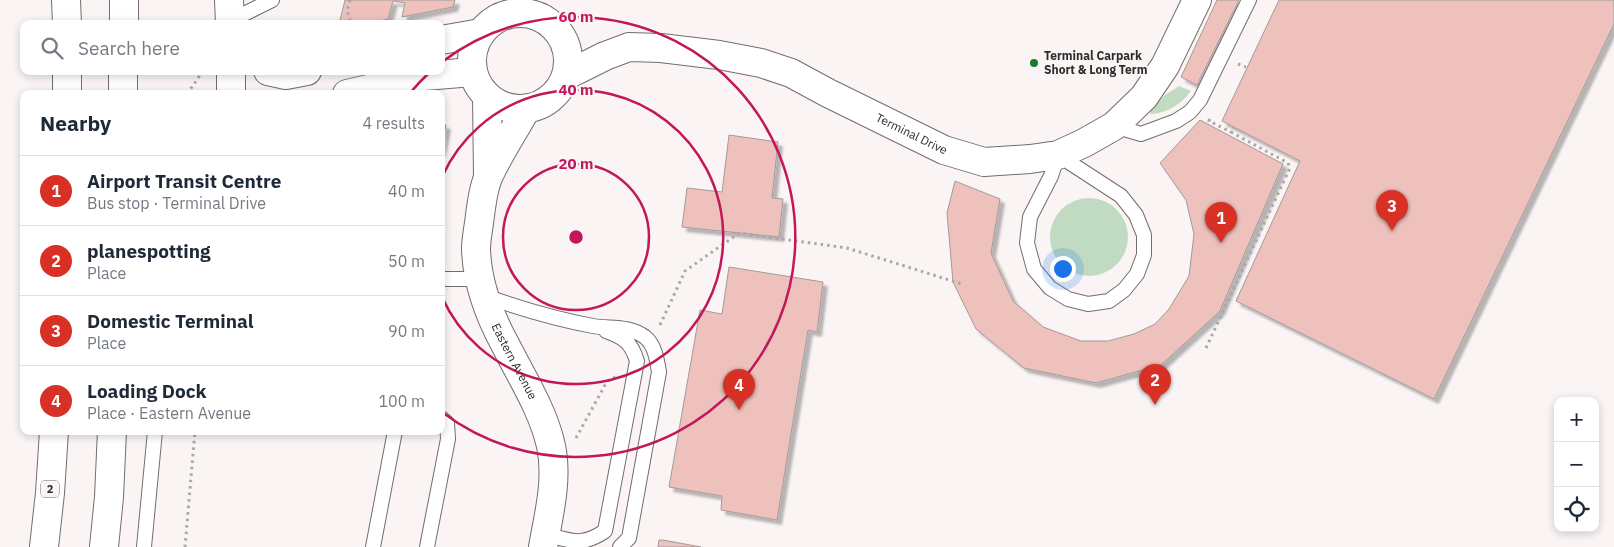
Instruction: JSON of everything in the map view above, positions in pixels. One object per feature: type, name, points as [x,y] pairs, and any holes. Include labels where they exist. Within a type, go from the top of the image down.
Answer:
[{"type":"main road","points":[[66,0],[67,20]]},
{"type":"main road","points":[[124,0],[124,20]]},
{"type":"main road","name":"Terminal Drive","points":[[567,75],[605,56],[629,47],[661,48],[719,56],[761,64],[791,73],[944,150],[984,162],[1030,160],[1058,155],[1114,126],[1144,97],[1165,66],[1197,0]]},
{"type":"main road","points":[[445,38],[494,17],[511,13],[525,13],[538,8],[560,34],[566,47],[569,61],[567,75],[556,94],[537,107],[526,109],[505,107],[487,96],[476,81],[472,58],[474,45],[494,17]]},
{"type":"main road","points":[[445,74],[473,72]]},
{"type":"main road","points":[[67,75],[67,90]]},
{"type":"main road","points":[[122,90],[123,75]]},
{"type":"main road","points":[[231,75],[231,90]]},
{"type":"main road","points":[[365,90],[424,76],[436,75]]},
{"type":"main road","name":"Eastern Avenue","points":[[487,96],[488,176]]},
{"type":"main road","name":"Eastern Avenue","points":[[526,109],[488,176],[483,192],[476,249],[482,287],[498,331],[533,398],[544,423],[551,446],[553,477],[544,540]]},
{"type":"main road","name":"2","points":[[44,547],[54,435]]},
{"type":"main road","points":[[104,547],[112,435]]},
{"type":"lane","points":[[229,15],[272,0]]},
{"type":"lane","points":[[1114,126],[1141,134],[1176,121],[1190,112],[1200,100],[1249,0]]},
{"type":"lane","points":[[1058,155],[1121,196],[1136,215],[1144,235],[1144,256],[1137,274],[1124,290],[1109,301],[1088,304],[1068,300],[1050,288],[1034,269],[1027,243],[1030,217],[1051,176],[1058,155]]},
{"type":"lane","points":[[445,280],[482,287],[514,306],[594,326],[636,332],[646,338],[653,347],[659,372],[629,538],[620,547]]},
{"type":"lane","points":[[544,540],[586,545],[605,531],[637,361],[632,348],[622,337],[594,326]]},
{"type":"lane","points":[[427,547],[448,439],[447,423],[445,421]]},
{"type":"lane","points":[[144,547],[155,435]]},
{"type":"lane","points":[[373,547],[394,435]]},
{"type":"path","points":[[350,0],[347,11],[350,20]]},
{"type":"path","points":[[190,90],[200,75]]},
{"type":"path","points":[[1206,348],[1290,168],[1288,163],[1232,132],[1234,127]]},
{"type":"path","points":[[658,328],[685,272],[739,233],[847,248],[962,284]]},
{"type":"path","points":[[551,446],[574,440],[610,379],[634,374]]},
{"type":"path","points":[[185,547],[195,435]]},
{"type":"green space","points":[[1179,86],[1191,91],[1174,107],[1163,112],[1151,114],[1149,111],[1165,95]]},
{"type":"green space","points":[[1089,198],[1104,201],[1121,215],[1125,222],[1128,237],[1125,252],[1111,269],[1104,273],[1089,276],[1074,273],[1057,259],[1053,252],[1050,237],[1053,222],[1067,205],[1074,201]]},
{"type":"building","points":[[345,0],[455,0],[453,7],[402,17],[405,3],[393,1],[388,19],[340,20]]},
{"type":"building","points":[[1217,0],[1239,0],[1197,85],[1181,77]]},
{"type":"building","points":[[1279,0],[1614,0],[1614,24],[1434,399],[1236,301],[1300,161],[1222,121]]},
{"type":"building","points":[[1200,120],[1283,164],[1220,311],[1161,365],[1096,383],[1024,368],[976,329],[953,282],[947,213],[955,181],[1000,199],[991,253],[1013,301],[1043,327],[1081,341],[1108,341],[1134,334],[1155,324],[1169,309],[1189,276],[1194,234],[1186,200],[1160,163]]},
{"type":"building","points":[[729,135],[778,142],[772,198],[783,199],[779,237],[682,227],[687,188],[722,192]]},
{"type":"building","points":[[729,267],[823,282],[817,332],[808,330],[777,520],[721,510],[722,496],[669,487],[700,310],[722,314]]},
{"type":"building","points":[[659,540],[663,540],[701,547],[658,547]]},
{"type":"place","name":"Terminal Carpark Short & Long Term","points":[[1034,63]]},
{"type":"place","name":"Domestic Terminal","points":[[1392,231]]},
{"type":"place","name":"Airport Transit Centre","points":[[1221,243]]},
{"type":"place","name":"planespotting","points":[[1155,405]]},
{"type":"place","name":"Loading Dock","points":[[739,410]]}]
